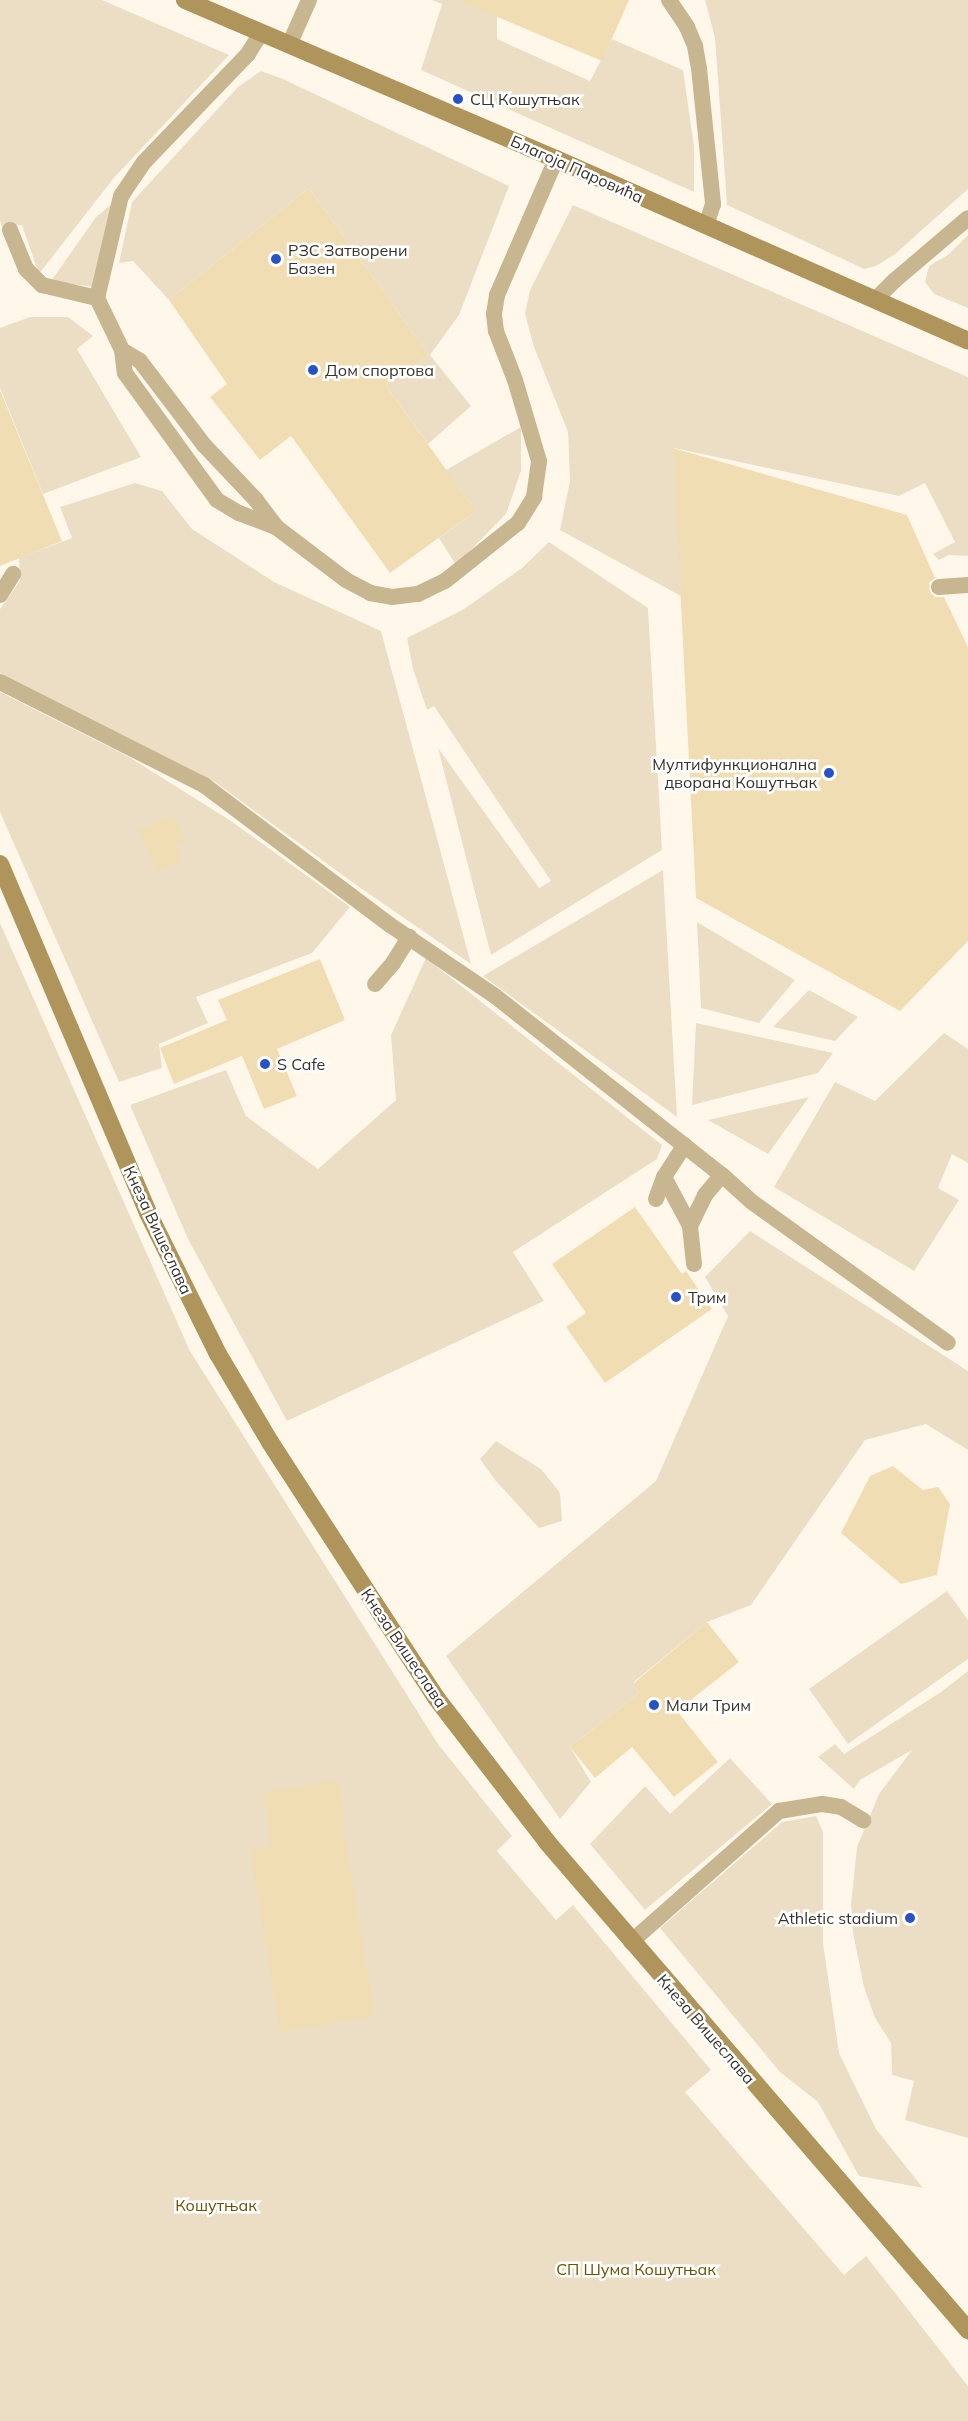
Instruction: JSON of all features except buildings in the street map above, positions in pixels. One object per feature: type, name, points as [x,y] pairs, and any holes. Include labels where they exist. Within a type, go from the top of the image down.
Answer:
[{"type":"street","name":"Благоја Паровића","points":[[185,0],[556,159],[968,341]]},
{"type":"street","name":"Кнеза Вишеслава","points":[[0,864],[148,1213],[218,1354],[270,1442],[437,1699],[546,1842],[968,2330]]},
{"type":"lane","points":[[289,45],[309,0]]},
{"type":"lane","points":[[669,0],[687,27],[695,46],[699,68],[713,204],[706,226]]},
{"type":"lane","points":[[261,33],[248,54],[144,162],[121,196],[97,298],[122,350],[125,373],[218,500],[239,513],[276,527]]},
{"type":"lane","points":[[122,350],[140,361],[204,445],[256,500],[276,527],[346,580],[369,593],[392,597],[418,594],[445,581],[525,515],[534,496],[539,461],[515,380],[496,331],[494,314],[497,295],[556,159]]},
{"type":"lane","points":[[875,300],[968,218]]},
{"type":"lane","points":[[10,230],[26,269],[42,285],[97,298]]},
{"type":"lane","points":[[0,595],[13,574]]},
{"type":"lane","points":[[939,587],[968,585]]},
{"type":"lane","points":[[0,682],[204,785],[409,937],[495,996],[685,1145],[752,1202],[948,1343]]},
{"type":"lane","points":[[375,984],[393,963],[409,937]]},
{"type":"lane","points":[[656,1198],[664,1177],[685,1145]]},
{"type":"lane","points":[[690,1226],[705,1195],[722,1175]]},
{"type":"lane","points":[[664,1177],[690,1226],[694,1264]]},
{"type":"lane","points":[[631,1942],[779,1811],[822,1804],[841,1807],[862,1820]]},
{"type":"green space","points":[[0,0],[102,0],[229,55],[113,179],[39,274],[22,225],[2,227],[0,221]]},
{"type":"green space","points":[[432,0],[504,0],[497,17],[497,39],[590,81],[612,39],[683,70],[694,146],[694,192],[421,70],[442,4]]},
{"type":"green space","points":[[705,0],[968,0],[968,189],[894,255],[876,266],[864,269],[727,205],[715,38]]},
{"type":"green space","points":[[261,71],[283,79],[509,186],[459,315],[430,355],[471,406],[428,444],[386,386],[429,355],[309,188],[169,300],[133,261],[119,263],[132,202],[238,87]]},
{"type":"green space","points":[[114,202],[93,287],[51,281],[96,217]]},
{"type":"green space","points":[[573,205],[968,377],[968,556],[949,555],[939,560],[933,554],[955,542],[925,483],[899,496],[674,448],[681,596],[560,530],[570,481],[568,432],[534,347],[525,314],[530,290]]},
{"type":"green space","points":[[968,235],[968,308],[934,294],[925,282],[929,266],[948,255]]},
{"type":"green space","points":[[30,317],[68,317],[93,336],[77,349],[141,457],[43,494],[0,388],[0,328]]},
{"type":"green space","points":[[521,427],[521,471],[506,514],[456,565],[439,538],[476,511],[446,470]]},
{"type":"green space","points":[[135,483],[162,491],[192,529],[274,582],[381,631],[471,964],[359,887],[215,782],[0,673],[0,609],[20,581],[19,558],[72,538],[60,507]]},
{"type":"green space","points":[[549,542],[648,608],[662,850],[491,955],[438,748],[539,888],[551,881],[434,706],[427,710],[413,669],[407,638],[464,609],[522,568]]},
{"type":"green space","points":[[0,692],[129,757],[231,821],[350,907],[312,953],[196,997],[208,1023],[159,1044],[162,1068],[119,1082],[0,812]]},
{"type":"green space","points":[[663,870],[677,1117],[483,976]]},
{"type":"green space","points":[[697,922],[795,980],[759,1023],[701,1008]]},
{"type":"green space","name":"Кошутњак","points":[[0,923],[190,1351],[438,1744],[512,1836],[497,1851],[556,1920],[573,1905],[711,2070],[685,2092],[844,2275],[866,2256],[968,2386],[968,2421],[0,2421]]},
{"type":"green space","points":[[426,958],[662,1145],[657,1159],[513,1252],[544,1301],[287,1421],[188,1239],[130,1105],[226,1070],[246,1116],[318,1169],[396,1100],[391,1035]]},
{"type":"green space","points":[[809,990],[858,1017],[835,1041],[773,1027]]},
{"type":"green space","points":[[696,1023],[833,1053],[818,1073],[692,1105]]},
{"type":"green space","points":[[944,1033],[968,1049],[968,1163],[952,1154],[938,1188],[959,1200],[914,1271],[774,1187],[835,1082],[875,1101]]},
{"type":"green space","points":[[809,1097],[768,1154],[708,1120]]},
{"type":"green space","points":[[750,1231],[968,1371],[968,1450],[926,1424],[865,1440],[751,1605],[707,1622],[634,1682],[639,1693],[570,1747],[591,1782],[560,1819],[446,1656],[656,1481],[728,1316],[705,1277]]},
{"type":"green space","points":[[496,1441],[541,1469],[560,1493],[562,1521],[539,1528],[495,1480],[480,1459]]},
{"type":"green space","points":[[947,1591],[968,1620],[968,1659],[848,1744],[809,1689]]},
{"type":"green space","name":"Athletic stadium","points":[[968,1671],[968,2138],[905,2120],[914,2081],[892,2075],[891,2043],[875,2018],[864,1987],[853,1933],[851,1904],[857,1847],[879,1794],[912,1750],[860,1780],[854,1789],[818,1757],[835,1744],[844,1754],[941,1692]]},
{"type":"green space","points":[[730,1758],[772,1804],[645,1910],[590,1844],[645,1786],[670,1814]]},
{"type":"green space","points":[[816,1816],[823,1832],[823,1943],[839,2053],[876,2129],[923,2188],[859,2176],[818,2102],[780,2072],[660,1928],[782,1822]]},
{"type":"place","name":"СЦ Кошутњак","points":[[458,99]]},
{"type":"place","name":"РЗС Затворени Базен","points":[[276,259]]},
{"type":"place","name":"Дом спортова","points":[[313,370]]},
{"type":"place","name":"Мултифункционална дворана Кошутњак","points":[[829,773]]},
{"type":"place","name":"S Cafe","points":[[265,1064]]},
{"type":"place","name":"Трим","points":[[676,1297]]},
{"type":"place","name":"Мали Трим","points":[[654,1705]]},
{"type":"place","name":"Athletic stadium","points":[[910,1918]]},
{"type":"park label","name":"СП Шума Кошутњак","points":[[636,2269]]}]
